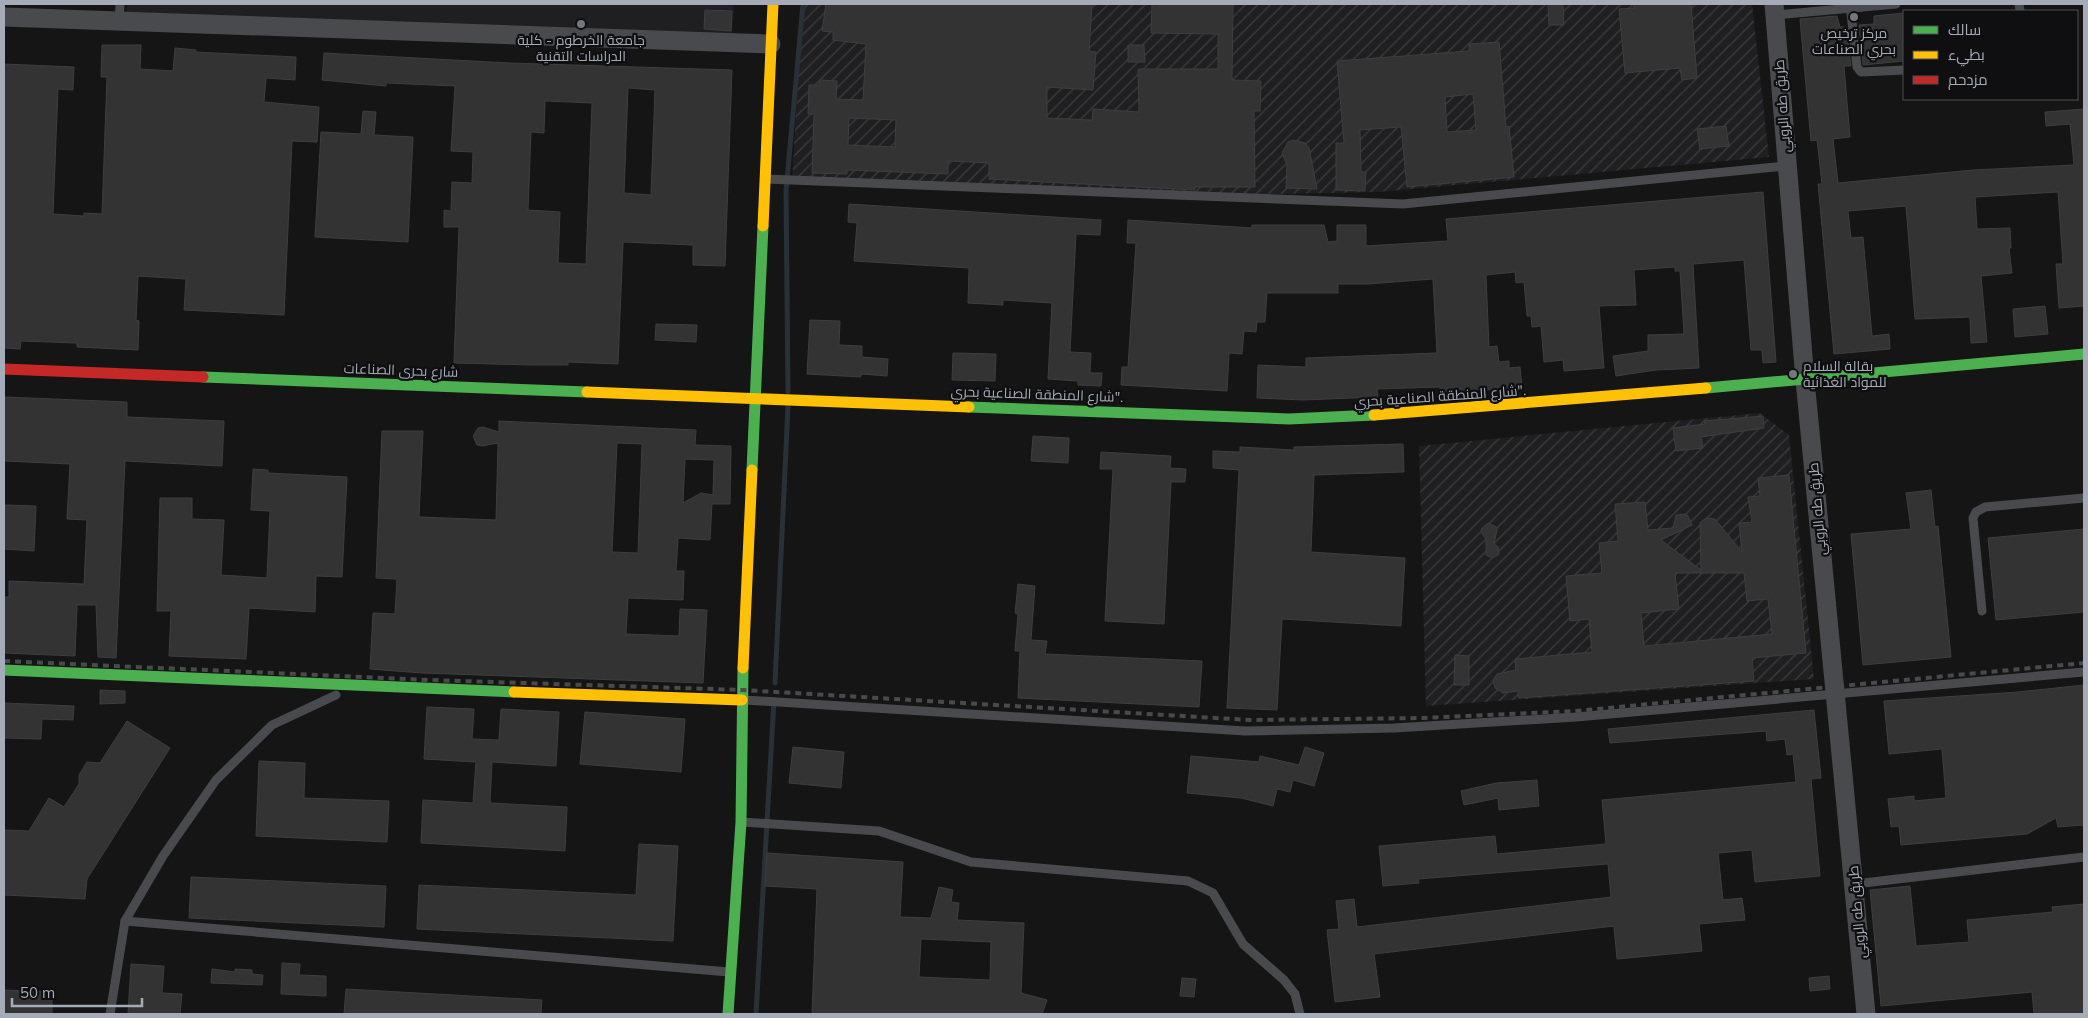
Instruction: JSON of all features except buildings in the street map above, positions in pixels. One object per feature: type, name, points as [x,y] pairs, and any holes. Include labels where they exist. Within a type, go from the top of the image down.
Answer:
[{"type":"street","points":[[728,1014],[741,822],[742,700],[773,4]]},
{"type":"street","name":"طريق طه الروبي","points":[[1774,9],[1805,380],[1855,884],[1866,1014]]},
{"type":"street","points":[[4,17],[771,44]]},
{"type":"street","name":"شارع المنطقة الصناعية بحري\".","points":[[796,399],[1289,419],[1428,412],[2084,354]]},
{"type":"street","name":"شارع بحرى الصناعات","points":[[4,368],[796,399]]},
{"type":"street","points":[[4,670],[352,687],[742,700]]},
{"type":"lane","points":[[119,22],[120,4]]},
{"type":"lane","points":[[1774,9],[1896,4]]},
{"type":"lane","points":[[1850,6],[1857,67],[1862,72],[1903,70]]},
{"type":"lane","points":[[765,179],[1403,204],[1786,166]]},
{"type":"lane","points":[[1982,611],[1973,518],[1976,512],[1985,507],[2084,498]]},
{"type":"lane","points":[[742,700],[1245,731],[1458,726],[1835,695],[2084,672]]},
{"type":"lane","points":[[110,1014],[125,922],[163,856],[216,780],[272,725],[352,687]]},
{"type":"lane","points":[[741,822],[879,831],[971,862],[1188,881],[1213,893],[1243,944],[1284,980],[1296,994],[1300,1014]]},
{"type":"lane","points":[[1855,884],[2084,857]]},
{"type":"lane","points":[[125,922],[732,972]]},
{"type":"shaded area","name":"جامعة الخرطوم - كلية الدراسات التقنية","points":[[127,4],[734,4],[732,35],[127,12]]},
{"type":"shaded area","points":[[802,4],[1752,4],[1769,157],[1378,192],[1226,195],[792,183]]},
{"type":"shaded area","points":[[1760,413],[1789,435],[1814,679],[1426,706],[1419,446]]},
{"type":"waterway","points":[[788,392],[786,191],[803,4]]},
{"type":"waterway","points":[[775,683],[788,406]]},
{"type":"waterway","points":[[756,1014],[774,700]]},
{"type":"railway","points":[[4,661],[429,680],[743,690],[1250,720],[1422,718],[1576,711],[2084,663]]},
{"type":"traffic: fast","points":[[752,470],[763,226]]},
{"type":"traffic: fast","points":[[1706,388],[2084,354]]},
{"type":"traffic: fast","points":[[203,377],[587,392]]},
{"type":"traffic: fast","points":[[969,407],[1289,419],[1374,415]]},
{"type":"traffic: fast","points":[[728,1014],[741,822],[743,668]]},
{"type":"traffic: fast","points":[[4,670],[514,692]]},
{"type":"traffic: slow","points":[[763,226],[773,4]]},
{"type":"traffic: slow","points":[[1374,415],[1706,388]]},
{"type":"traffic: slow","points":[[587,392],[969,407]]},
{"type":"traffic: slow","points":[[743,668],[752,470]]},
{"type":"traffic: slow","points":[[514,692],[742,700]]},
{"type":"traffic: jam","points":[[4,369],[203,377]]},
{"type":"place","name":"مركز ترخيص بحري الصناعات","points":[[1854,17]]},
{"type":"place","name":"جامعة الخرطوم - كلية الدراسات التقنية","points":[[581,24]]},
{"type":"place","name":"بقالة السلام للمواد الغذائية","points":[[1793,374]]}]
